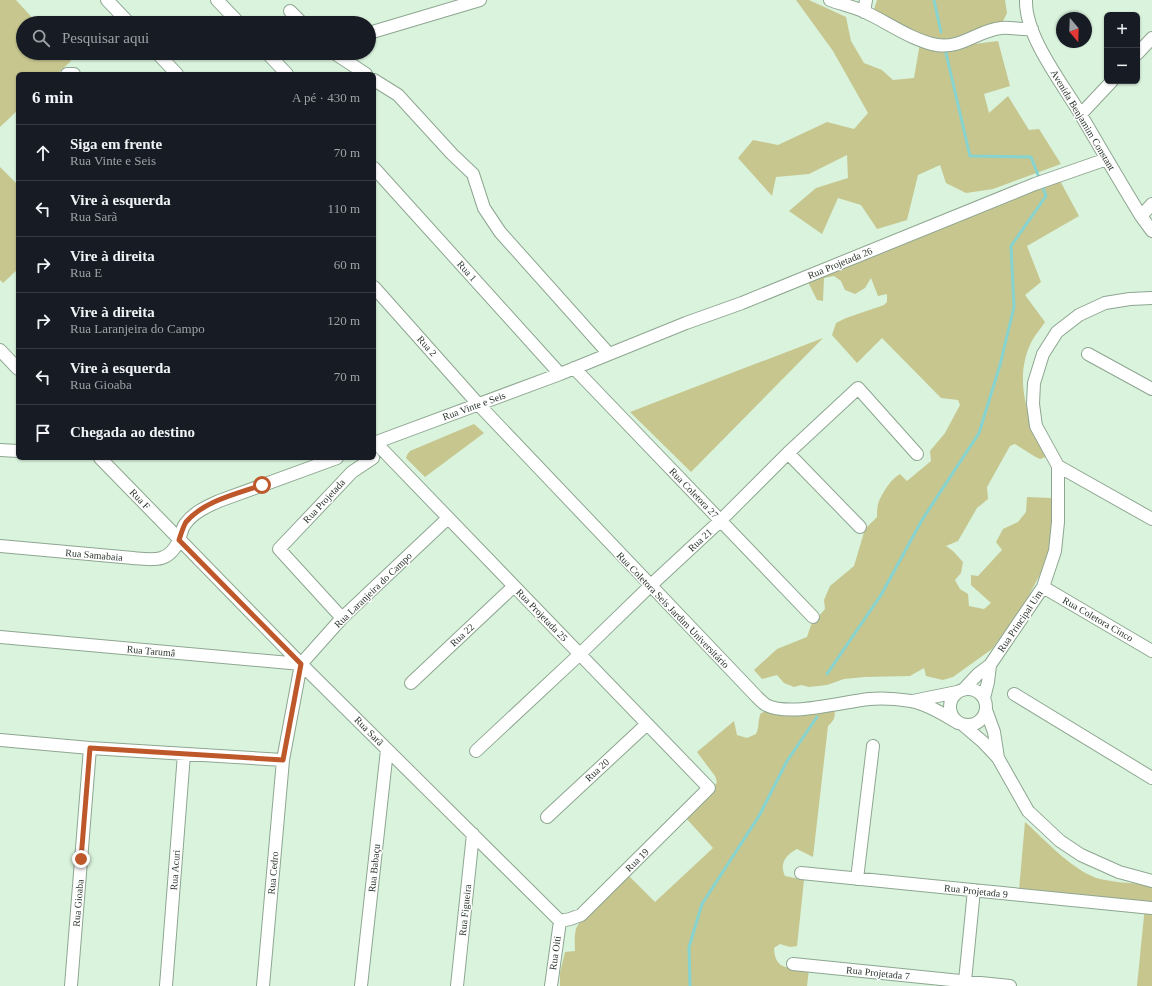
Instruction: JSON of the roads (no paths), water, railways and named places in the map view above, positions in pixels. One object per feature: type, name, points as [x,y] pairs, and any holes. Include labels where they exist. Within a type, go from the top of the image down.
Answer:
[{"type":"street","points":[[107,0],[122,16]]},
{"type":"street","points":[[217,0],[232,16]]},
{"type":"street","points":[[376,31],[480,0]]},
{"type":"street","points":[[830,0],[865,6],[896,29],[937,45],[954,45],[992,30],[1002,28],[1032,30]]},
{"type":"street","name":"Avenida Benjamim Constant","points":[[1027,1],[1032,30],[1044,56],[1141,216],[1152,231]]},
{"type":"street","points":[[290,11],[295,16]]},
{"type":"street","points":[[1140,51],[1152,38]]},
{"type":"street","points":[[164,60],[175,72]]},
{"type":"street","points":[[274,60],[285,72]]},
{"type":"street","points":[[345,60],[363,72]]},
{"type":"street","points":[[376,81],[398,95],[473,174],[484,208],[500,232],[609,354]]},
{"type":"street","points":[[1080,114],[1109,84]]},
{"type":"street","name":"Rua Projetada 26","points":[[574,368],[686,323],[742,303],[1034,184],[1107,160]]},
{"type":"street","name":"Rua 1","points":[[376,170],[560,374]]},
{"type":"street","points":[[1141,216],[1152,204]]},
{"type":"street","name":"Rua 2","points":[[376,289],[480,405]]},
{"type":"street","name":"Rua Principal Um","points":[[960,691],[990,665],[1043,586],[1054,551],[1058,522],[1058,466],[1036,426],[1033,404],[1034,383],[1043,354],[1057,332],[1079,315],[1105,304],[1130,299],[1152,298]]},
{"type":"street","points":[[1,351],[16,367]]},
{"type":"street","points":[[1088,354],[1152,389]]},
{"type":"street","name":"Rua Vinte e Seis","points":[[376,443],[468,407],[480,405],[574,368]]},
{"type":"street","name":"Rua Coletora 27","points":[[574,368],[813,617]]},
{"type":"street","name":"Rua 21","points":[[476,751],[720,521],[788,453],[858,388],[917,454]]},
{"type":"street","name":"Rua Coletora Seis Jardim Universitário","points":[[480,405],[650,586],[766,705],[777,708],[798,709],[870,699],[913,701]]},
{"type":"street","points":[[0,450],[16,451]]},
{"type":"street","points":[[788,453],[860,527]]},
{"type":"street","name":"Rua Projetada 25","points":[[377,456],[448,518],[709,788]]},
{"type":"street","name":"Rua F","points":[[102,460],[179,540]]},
{"type":"street","points":[[179,540],[185,524],[207,506],[331,460]]},
{"type":"street","name":"Rua Projetada","points":[[342,618],[279,549],[352,472],[371,460]]},
{"type":"street","points":[[1058,466],[1152,519]]},
{"type":"street","name":"Rua Laranjeira do Campo","points":[[301,664],[342,618],[448,518]]},
{"type":"street","name":"Rua Samabaia","points":[[0,546],[150,559],[164,558],[168,556],[174,550],[179,540]]},
{"type":"street","name":"Rua Sarã","points":[[179,540],[301,664],[560,921]]},
{"type":"street","name":"Rua 22","points":[[411,683],[514,586]]},
{"type":"street","name":"Rua Coletora Cinco","points":[[1043,586],[1152,651]]},
{"type":"street","name":"Rua Tarumâ","points":[[0,637],[301,664]]},
{"type":"street","name":"Rua Cedro","points":[[263,986],[283,760],[301,664]]},
{"type":"street","name":"Rua Principal Um","points":[[984,698],[990,665]]},
{"type":"street","points":[[968,689],[975,690],[980,693],[984,698],[986,710],[985,716],[981,721],[969,726],[960,724],[943,714],[913,701],[968,689]]},
{"type":"street","points":[[960,691],[950,702],[953,719],[983,742],[998,758],[1028,811],[1060,841],[1081,855],[1119,872],[1152,881]]},
{"type":"street","points":[[1014,694],[1152,778]]},
{"type":"street","points":[[986,710],[994,732],[998,758]]},
{"type":"street","name":"Rua 20","points":[[547,817],[647,724]]},
{"type":"street","points":[[0,740],[90,748],[283,760]]},
{"type":"street","points":[[857,879],[874,746]]},
{"type":"street","name":"Rua Gioaba","points":[[71,986],[90,748]]},
{"type":"street","name":"Rua Babaçu","points":[[361,986],[387,750]]},
{"type":"street","name":"Rua Acuri","points":[[166,986],[184,754]]},
{"type":"street","name":"Rua 19","points":[[560,921],[580,915],[709,788]]},
{"type":"street","name":"Rua Figueira","points":[[457,986],[472,834]]},
{"type":"street","name":"Rua Projetada 9","points":[[801,873],[1152,908]]},
{"type":"street","points":[[965,981],[974,890]]},
{"type":"street","name":"Rua Oiti","points":[[551,986],[560,921]]},
{"type":"street","name":"Rua Projetada 7","points":[[793,964],[1010,986]]},
{"type":"waterway","points":[[934,0],[941,32]]},
{"type":"waterway","points":[[945,49],[970,156],[1031,157],[1040,180]]},
{"type":"waterway","points":[[827,674],[881,595],[922,520],[979,433],[1000,365],[1014,307],[1011,246],[1046,196],[1042,185]]},
{"type":"waterway","points":[[690,986],[689,947],[702,904],[759,816],[787,761],[817,717]]}]
